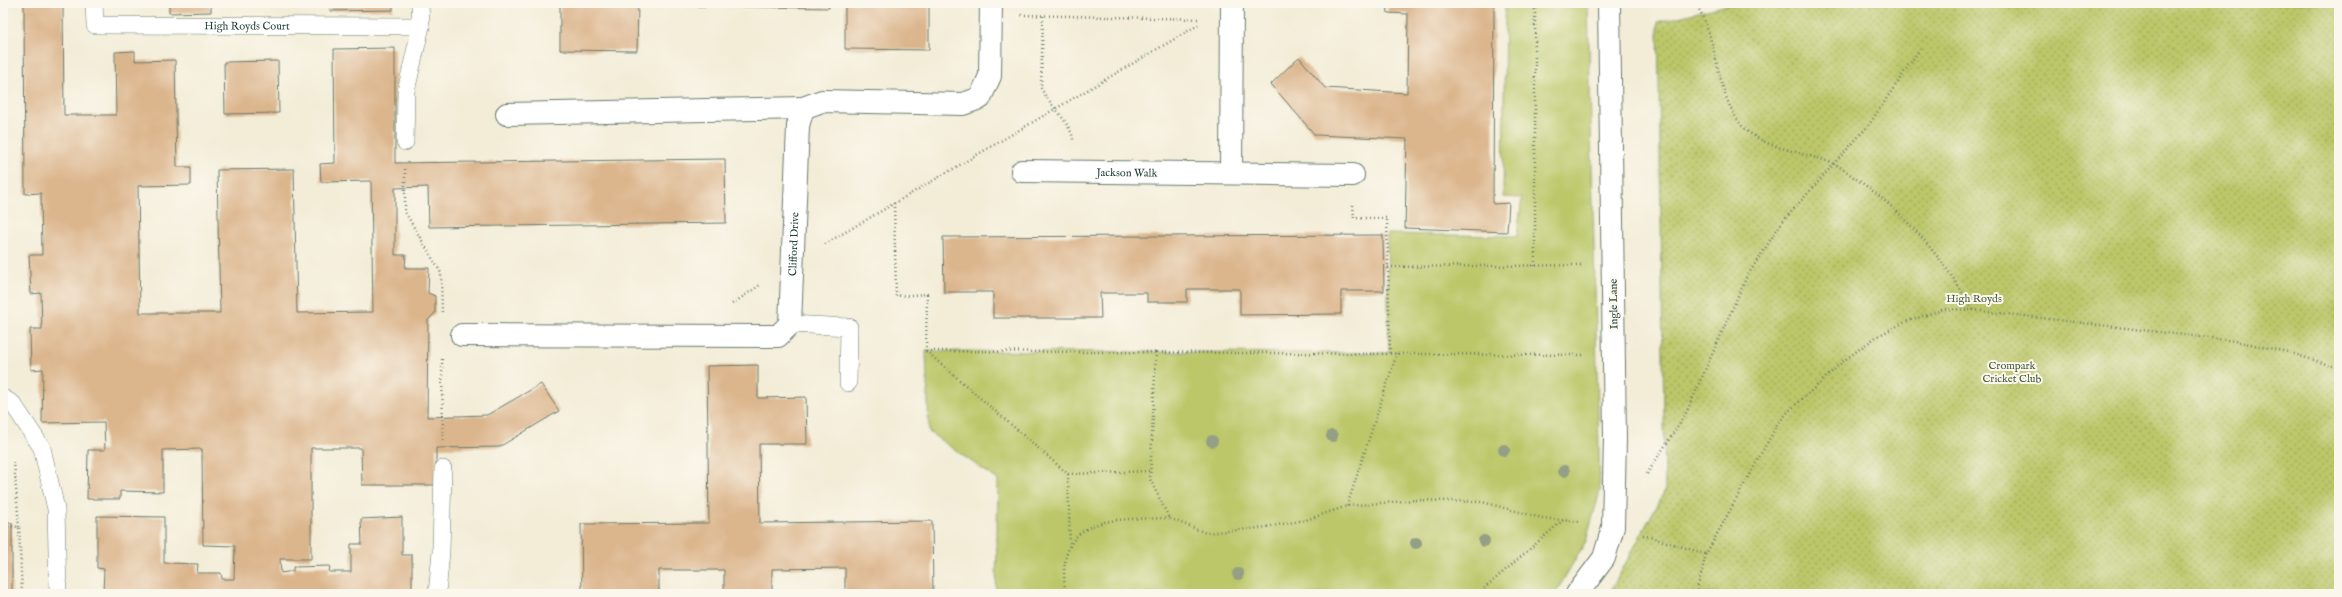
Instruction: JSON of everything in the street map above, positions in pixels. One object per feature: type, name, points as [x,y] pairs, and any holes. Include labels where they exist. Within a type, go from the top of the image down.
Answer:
[{"type":"street","name":"Ingle Lane","points":[[1577,594],[1604,558],[1613,527],[1615,438],[1608,3]]},
{"type":"street","points":[[1232,4],[1232,174]]},
{"type":"street","points":[[507,114],[803,108],[822,101],[963,104],[980,98],[990,76],[991,9]]},
{"type":"street","name":"Clifford Drive","points":[[790,324],[798,126],[803,108]]},
{"type":"street","name":"Jackson Walk","points":[[1022,171],[1353,175]]},
{"type":"street","points":[[462,336],[778,336],[790,324]]},
{"type":"lane","name":"High Royds Court","points":[[94,3],[95,25],[420,26]]},
{"type":"lane","points":[[405,142],[406,91],[420,26],[420,3]]},
{"type":"lane","points":[[790,324],[849,327],[848,383]]},
{"type":"lane","points":[[3,398],[13,404],[42,448],[56,509],[58,594]]},
{"type":"lane","points":[[437,594],[441,552],[443,469]]},
{"type":"path","points":[[1535,3],[1535,266]]},
{"type":"path","points":[[1696,3],[1705,20],[1725,91],[1734,112],[1745,129],[1763,140],[1834,164],[1869,187],[1928,242],[1956,280],[1973,310]]},
{"type":"path","points":[[730,306],[793,262],[1056,109],[1232,4]]},
{"type":"path","points":[[991,9],[1042,16],[1209,19]]},
{"type":"path","points":[[1042,16],[1041,88],[1073,136],[1073,171]]},
{"type":"path","points":[[1643,480],[1686,413],[1746,278],[1782,222],[1868,126],[1920,48]]},
{"type":"path","points":[[405,142],[405,212],[441,273],[442,320]]},
{"type":"path","points":[[1353,175],[1354,218],[1387,218],[1390,353]]},
{"type":"path","points":[[894,204],[896,296],[927,294],[926,351]]},
{"type":"path","points":[[1388,267],[1612,264]]},
{"type":"path","points":[[1696,594],[1706,554],[1777,425],[1846,359],[1876,336],[1905,322],[1945,310],[1973,310],[2235,341],[2288,352],[2339,368]]},
{"type":"path","points":[[442,351],[443,469]]},
{"type":"path","points":[[926,351],[1614,355]]},
{"type":"path","points":[[926,351],[1068,474],[1150,471]]},
{"type":"path","points":[[1156,352],[1150,479],[1169,518]]},
{"type":"path","points":[[1347,506],[1397,353]]},
{"type":"path","points":[[14,470],[19,527],[22,594]]},
{"type":"path","points":[[1068,474],[1070,549]]},
{"type":"path","points":[[3,492],[6,526],[19,527]]},
{"type":"path","points":[[1065,594],[1065,562],[1075,536],[1099,522],[1169,518],[1206,533],[1260,528],[1306,520],[1347,506],[1416,500],[1482,502],[1542,518],[1613,527],[1706,554]]},
{"type":"path","points":[[1478,594],[1563,520]]},
{"type":"green space","points":[[1505,3],[1588,3],[1600,491],[1586,541],[1555,594],[996,594],[998,480],[929,432],[926,351],[1389,353],[1387,234],[1517,236],[1522,198],[1503,197]]},
{"type":"green space","name":"Crompark Cricket Club","points":[[1735,3],[2339,3],[2339,594],[1609,594],[1665,490],[1658,22]]},
{"type":"building","points":[[24,3],[63,3],[64,115],[116,115],[115,52],[135,51],[135,61],[175,60],[177,167],[191,167],[191,185],[138,186],[140,313],[220,313],[217,170],[294,169],[297,313],[373,312],[371,181],[321,182],[320,164],[335,163],[334,49],[395,48],[395,163],[725,159],[726,223],[429,227],[428,187],[395,188],[395,255],[406,255],[405,268],[429,268],[428,293],[435,296],[435,313],[428,320],[427,417],[487,415],[541,384],[559,411],[499,447],[436,448],[436,485],[362,485],[361,448],[311,448],[311,559],[280,559],[281,573],[293,571],[293,567],[330,566],[329,572],[351,572],[351,544],[362,544],[361,519],[402,517],[402,555],[412,555],[412,594],[103,594],[104,569],[97,568],[97,516],[164,517],[164,563],[198,564],[197,573],[221,573],[222,579],[234,579],[235,546],[203,545],[202,449],[163,450],[163,492],[120,491],[120,499],[87,499],[88,450],[105,450],[104,422],[42,423],[43,369],[31,370],[30,329],[42,329],[41,293],[31,294],[29,255],[42,255],[41,193],[25,194]]},
{"type":"building","points":[[169,3],[211,3],[211,12],[169,13]]},
{"type":"building","points":[[289,3],[305,3],[305,6],[289,6]]},
{"type":"building","points":[[329,3],[393,3],[393,10],[330,11]]},
{"type":"building","points":[[560,3],[638,3],[637,51],[560,50]]},
{"type":"building","points":[[681,3],[829,3],[829,8],[681,6]]},
{"type":"building","points":[[845,3],[929,3],[929,50],[845,49]]},
{"type":"building","points":[[1387,3],[1494,3],[1493,204],[1509,203],[1507,232],[1405,228],[1407,139],[1315,135],[1271,84],[1299,57],[1325,88],[1407,93],[1408,14],[1388,13]]},
{"type":"building","points":[[278,61],[279,113],[225,114],[224,62]]},
{"type":"building","points":[[1383,235],[1384,291],[1341,291],[1341,314],[1240,315],[1240,289],[1187,289],[1187,302],[1147,302],[1147,293],[1100,293],[1101,318],[993,318],[993,292],[944,292],[943,237]]},
{"type":"building","points":[[758,365],[758,398],[806,397],[807,444],[759,444],[760,523],[932,521],[933,594],[845,594],[845,568],[772,569],[772,594],[724,594],[724,570],[659,570],[659,594],[582,594],[581,524],[709,523],[707,366]]},
{"type":"building","points":[[3,523],[12,523],[12,594],[3,594]]},
{"type":"park label","name":"High Royds","points":[[1974,298]]}]
